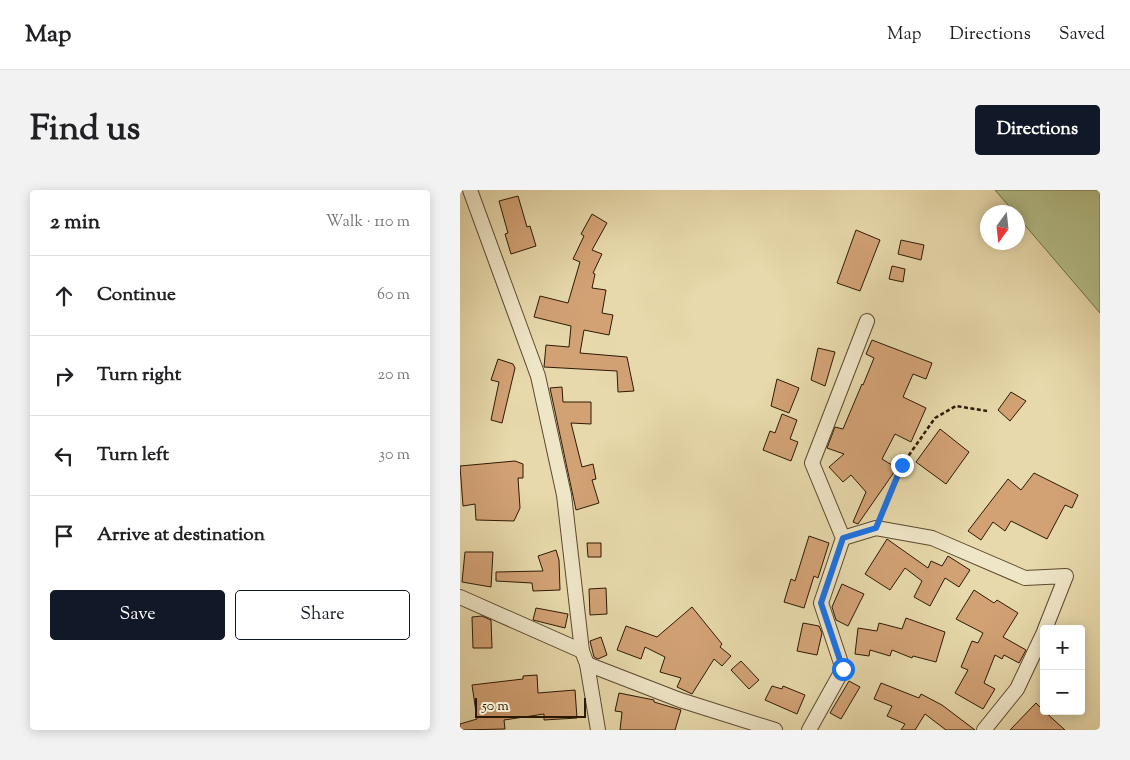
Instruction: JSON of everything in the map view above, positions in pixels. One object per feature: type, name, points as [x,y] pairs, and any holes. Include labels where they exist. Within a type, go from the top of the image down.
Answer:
[{"type":"street","points":[[470,190],[538,376],[564,496],[584,657],[598,730]]},
{"type":"street","points":[[809,730],[843,669],[821,603],[843,538],[812,463],[867,321]]},
{"type":"street","points":[[843,538],[876,528],[932,538],[1025,578],[1066,576],[1048,625]]},
{"type":"street","points":[[460,597],[584,657],[680,700],[775,730]]},
{"type":"street","points":[[984,730],[1017,689],[1040,640]]},
{"type":"path","points":[[876,528],[902,465],[935,418],[956,406],[987,411]]},
{"type":"green space","points":[[995,190],[1100,190],[1100,313],[1025,225],[1025,205],[1008,205]]},
{"type":"building","points":[[518,196],[527,227],[530,226],[536,246],[511,254],[505,234],[508,233],[499,201]]},
{"type":"building","points":[[592,214],[607,223],[592,250],[602,254],[593,273],[595,274],[592,288],[606,290],[602,313],[613,315],[609,335],[584,330],[580,353],[627,357],[634,391],[618,392],[617,371],[544,367],[546,345],[569,347],[571,326],[534,317],[540,296],[568,303],[580,262],[573,259],[584,236],[581,234]]},
{"type":"building","points":[[856,230],[880,240],[860,291],[837,283]]},
{"type":"building","points":[[901,240],[924,245],[921,260],[898,254]]},
{"type":"building","points":[[892,266],[905,269],[903,282],[889,279]]},
{"type":"building","points":[[872,340],[932,363],[926,379],[913,374],[903,397],[926,408],[911,442],[895,434],[882,459],[897,468],[858,524],[853,522],[866,492],[851,475],[843,482],[829,467],[844,454],[827,448],[835,427],[843,429],[863,385],[874,358],[866,354]]},
{"type":"building","points":[[818,348],[835,352],[825,386],[811,380]]},
{"type":"building","points":[[498,359],[513,364],[515,368],[502,423],[491,420],[499,382],[491,380]]},
{"type":"building","points":[[777,379],[799,388],[789,413],[771,406]]},
{"type":"building","points":[[562,387],[563,402],[591,402],[591,424],[571,423],[582,467],[593,464],[596,479],[592,480],[599,503],[576,510],[550,388]]},
{"type":"building","points":[[1011,392],[1026,401],[1010,421],[998,410]]},
{"type":"building","points":[[782,414],[797,420],[790,439],[798,442],[791,461],[763,450],[770,431],[775,433]]},
{"type":"building","points":[[940,429],[969,452],[946,484],[916,462]]},
{"type":"building","points":[[515,461],[523,464],[523,478],[518,478],[520,508],[514,521],[476,520],[475,504],[463,506],[460,466]]},
{"type":"building","points":[[1034,473],[1078,495],[1072,508],[1065,505],[1047,539],[1011,521],[1005,531],[993,522],[981,540],[968,531],[1008,479],[1021,490]]},
{"type":"building","points":[[809,536],[829,543],[818,578],[814,576],[804,608],[784,602],[791,579],[795,581]]},
{"type":"building","points":[[887,539],[928,568],[931,561],[942,566],[948,556],[970,570],[959,587],[945,578],[930,606],[914,597],[922,581],[905,568],[890,590],[865,574]]},
{"type":"building","points":[[587,543],[601,543],[601,557],[588,557]]},
{"type":"building","points":[[556,550],[559,560],[560,590],[533,591],[532,583],[496,581],[496,572],[543,571],[538,556]]},
{"type":"building","points":[[465,552],[493,552],[491,587],[462,582]]},
{"type":"building","points":[[842,584],[864,594],[848,626],[836,620],[832,607]]},
{"type":"building","points":[[606,588],[607,614],[590,615],[589,589]]},
{"type":"building","points":[[974,590],[994,603],[997,600],[1018,613],[1003,637],[1026,650],[1019,663],[1004,655],[1002,659],[995,655],[984,683],[995,689],[983,709],[955,693],[968,670],[961,667],[972,641],[978,643],[983,633],[956,619]]},
{"type":"building","points":[[692,607],[722,644],[720,647],[731,656],[722,666],[714,659],[692,694],[677,687],[681,678],[660,672],[665,657],[645,647],[641,659],[617,650],[626,626],[657,637]]},
{"type":"building","points":[[536,608],[568,614],[565,628],[533,620]]},
{"type":"building","points":[[482,616],[491,620],[492,648],[473,648],[472,617]]},
{"type":"building","points":[[906,618],[945,632],[936,662],[913,656],[912,658],[892,650],[890,656],[870,650],[869,656],[855,654],[858,628],[877,631],[879,623],[902,629]]},
{"type":"building","points":[[803,623],[819,626],[822,633],[817,655],[797,651]]},
{"type":"building","points":[[601,637],[607,655],[598,659],[594,657],[590,641]]},
{"type":"building","points":[[741,661],[759,680],[749,689],[731,670]]},
{"type":"building","points":[[537,675],[538,693],[575,690],[577,718],[544,720],[544,714],[504,720],[505,729],[460,730],[460,724],[477,719],[472,685],[523,679],[523,676]]},
{"type":"building","points":[[849,681],[860,687],[841,719],[830,713]]},
{"type":"building","points":[[881,683],[919,698],[921,694],[942,705],[975,730],[946,730],[925,714],[915,730],[901,730],[905,724],[887,716],[892,706],[874,699]]},
{"type":"building","points":[[772,686],[782,689],[783,686],[805,695],[797,714],[765,700]]},
{"type":"building","points":[[619,693],[654,700],[654,702],[681,710],[675,730],[620,730],[622,712],[615,711]]},
{"type":"building","points":[[1036,703],[1040,707],[1040,715],[1048,715],[1065,730],[1010,730]]},
{"type":"route","points":[[843,669],[821,603],[843,538],[876,528],[885,502],[902,465]]}]
